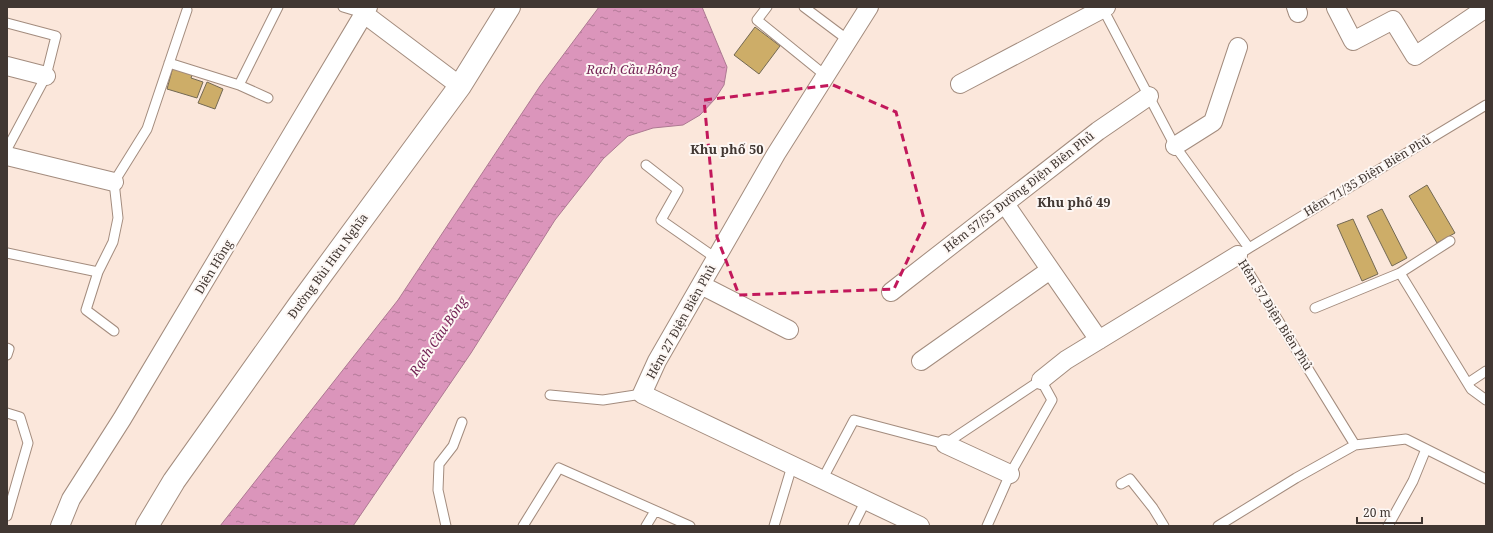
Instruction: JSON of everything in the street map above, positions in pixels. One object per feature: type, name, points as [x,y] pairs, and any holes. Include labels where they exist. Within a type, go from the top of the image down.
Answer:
[{"type":"street","name":"Đường Bùi Hữu Nghĩa","points":[[148,526],[174,481],[299,305],[460,86],[509,7]]},
{"type":"street","name":"Hẻm 27 Điện Biên Phủ","points":[[869,7],[776,154],[657,361],[642,394],[920,526]]},
{"type":"street","points":[[960,84],[1104,7]]},
{"type":"street","points":[[1336,8],[1353,41],[1393,20],[1415,56],[1486,8]]},
{"type":"street","points":[[365,10],[460,86]]},
{"type":"street","name":"Diên Hồng","points":[[60,526],[70,498],[130,406],[365,10]]},
{"type":"street","points":[[1175,146],[1213,122],[1238,48]]},
{"type":"street","points":[[7,66],[46,76]]},
{"type":"street","name":"Hẻm 57/55 Đường Điện Biên Phủ","points":[[892,292],[1098,131],[1149,96]]},
{"type":"street","points":[[7,156],[114,182]]},
{"type":"street","points":[[1004,204],[1098,340]]},
{"type":"street","points":[[1041,380],[1066,360],[1244,252]]},
{"type":"street","points":[[921,361],[1050,270]]},
{"type":"street","points":[[701,285],[789,330]]},
{"type":"street","points":[[945,444],[1010,474]]},
{"type":"lane","points":[[239,85],[278,7]]},
{"type":"lane","points":[[343,7],[365,10]]},
{"type":"lane","points":[[767,7],[757,20],[826,76]]},
{"type":"lane","points":[[804,7],[848,40]]},
{"type":"lane","name":"Hẻm 57 Điện Biên Phủ","points":[[1104,7],[1175,146],[1244,252],[1355,446]]},
{"type":"lane","points":[[114,331],[86,310],[98,272],[113,242],[118,218],[114,182],[147,129],[187,10]]},
{"type":"lane","points":[[7,23],[56,36],[46,76],[7,149]]},
{"type":"lane","points":[[169,63],[239,85],[268,98]]},
{"type":"lane","name":"Hẻm 71/35 Điện Biên Phủ","points":[[1244,252],[1486,105]]},
{"type":"lane","points":[[646,164],[678,190],[661,220],[717,259]]},
{"type":"lane","points":[[1315,308],[1400,273],[1450,241]]},
{"type":"lane","points":[[7,252],[98,272]]},
{"type":"lane","points":[[1400,273],[1471,389],[1486,400]]},
{"type":"lane","points":[[7,348],[9,349],[7,356]]},
{"type":"lane","points":[[1468,383],[1486,371]]},
{"type":"lane","points":[[822,480],[854,420],[945,444],[1041,380],[1052,400],[1010,474],[987,526]]},
{"type":"lane","points":[[550,395],[604,400],[642,394]]},
{"type":"lane","points":[[7,413],[20,417],[28,443],[7,516]]},
{"type":"lane","points":[[446,526],[438,490],[439,464],[453,446],[462,422]]},
{"type":"lane","points":[[1218,526],[1296,478],[1355,446],[1406,439],[1486,479]]},
{"type":"lane","points":[[1388,526],[1413,481],[1426,449]]},
{"type":"lane","points":[[774,526],[792,466]]},
{"type":"lane","points":[[523,526],[559,468],[690,526]]},
{"type":"lane","points":[[1121,484],[1130,479],[1153,508],[1164,526]]},
{"type":"lane","points":[[853,526],[866,500]]},
{"type":"lane","points":[[646,526],[655,511]]},
{"type":"highlighted area","points":[[833,85],[896,112],[925,223],[894,289],[739,295],[717,237],[704,100]]},
{"type":"water","name":"Rạch Cầu Bông","points":[[599,7],[702,7],[727,67],[724,85],[715,99],[700,115],[683,125],[653,128],[628,136],[603,159],[555,220],[471,353],[353,526],[220,526],[398,300],[540,86]]},
{"type":"building","points":[[755,27],[780,46],[759,74],[734,55]]},
{"type":"building","points":[[173,67],[193,73],[191,78],[203,82],[197,98],[167,89]]},
{"type":"building","points":[[207,82],[223,89],[215,109],[198,103]]},
{"type":"building","points":[[1427,185],[1455,233],[1437,243],[1409,196]]},
{"type":"building","points":[[1382,209],[1407,258],[1392,266],[1367,216]]},
{"type":"building","points":[[1353,219],[1378,274],[1362,281],[1337,225]]},
{"type":"district","name":"Khu phố 50","points":[[727,149]]},
{"type":"district","name":"Khu phố 49","points":[[1074,202]]}]
